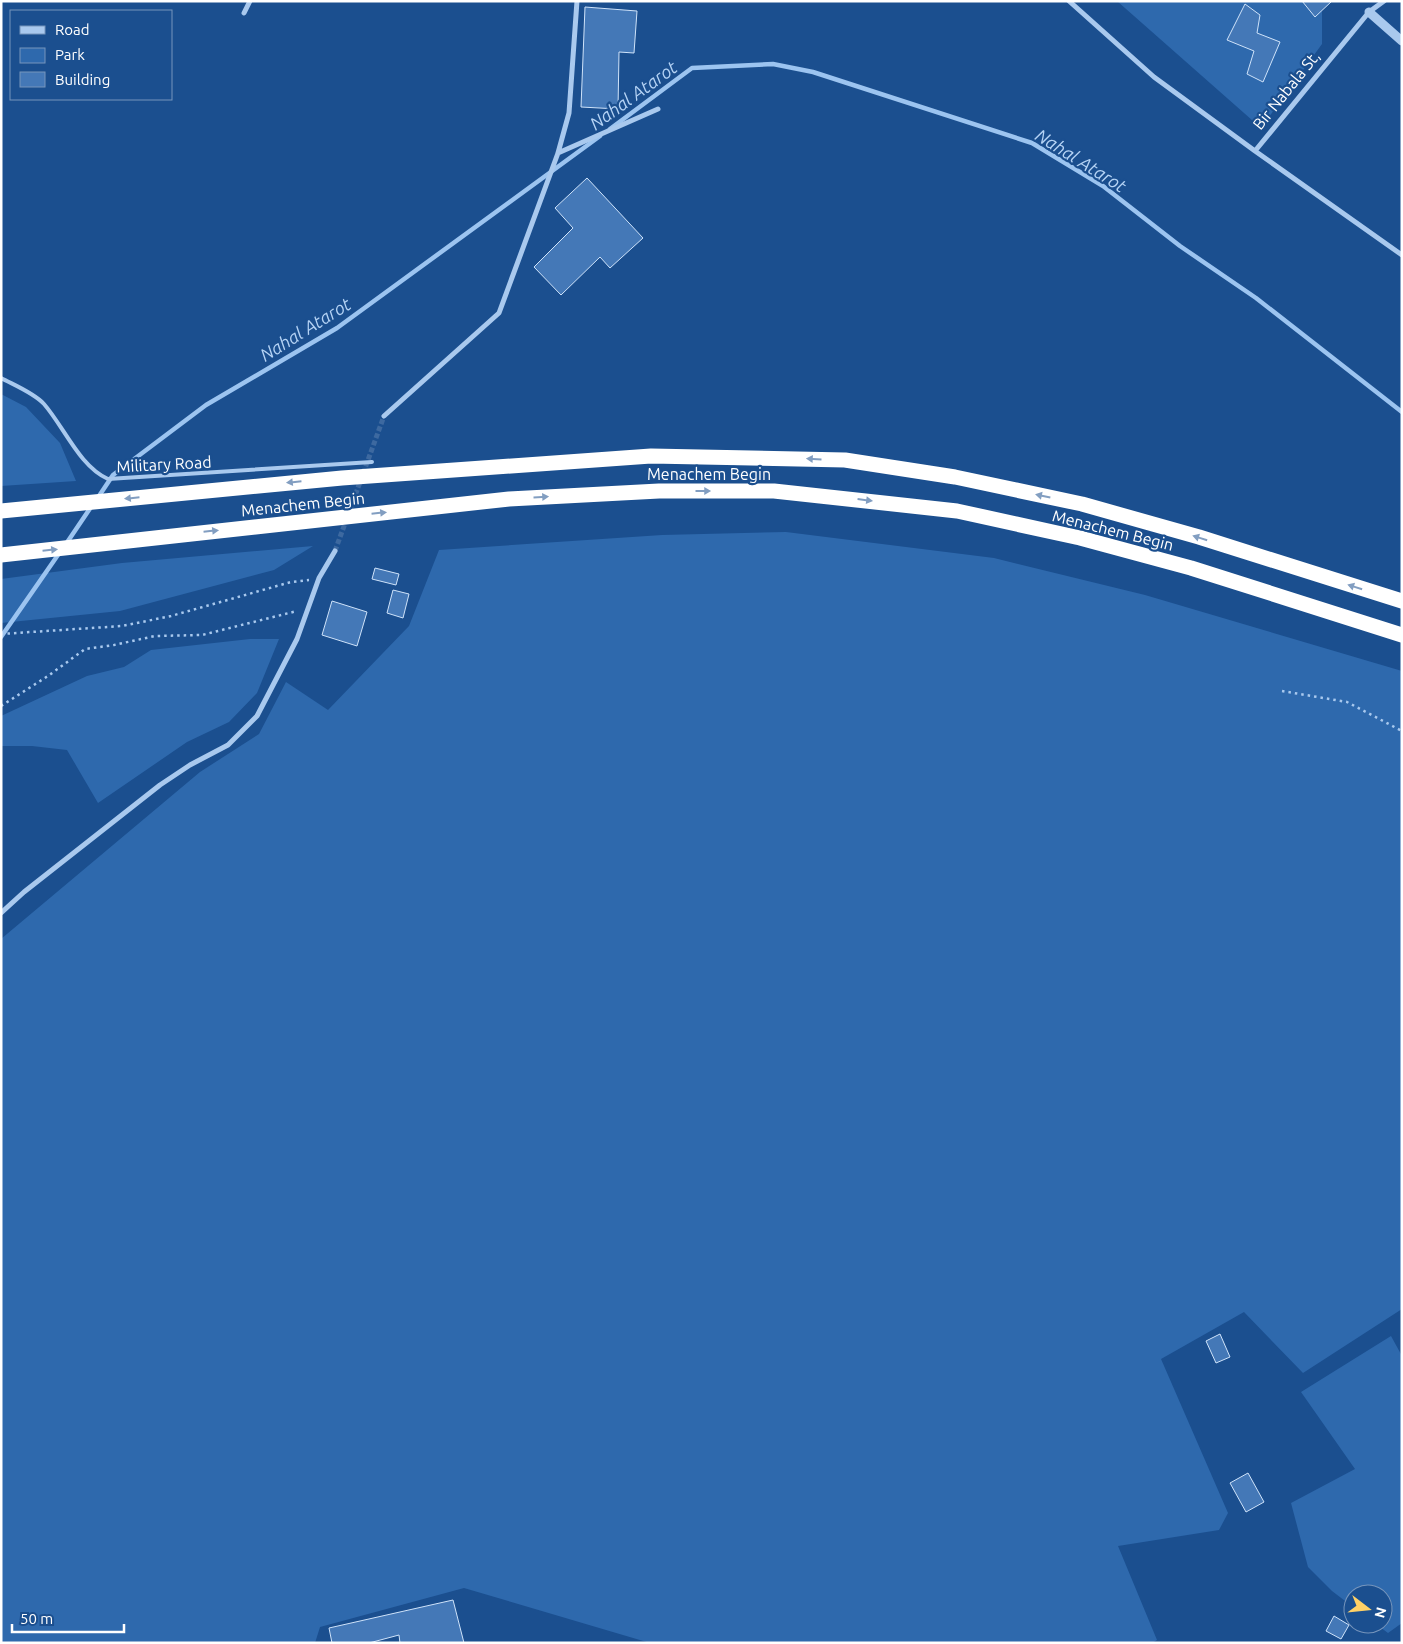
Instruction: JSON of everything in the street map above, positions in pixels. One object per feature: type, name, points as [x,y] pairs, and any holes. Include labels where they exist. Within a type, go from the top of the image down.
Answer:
[{"type":"highway","name":"Menachem Begin","points":[[1,511],[342,478],[651,456],[845,460],[955,477],[1082,504],[1200,537],[1402,601]]},
{"type":"highway","name":"Menachem Begin","points":[[1,555],[510,499],[659,491],[774,491],[957,511],[1080,538],[1191,568],[1402,635]]},
{"type":"street","points":[[244,13],[250,1]]},
{"type":"street","points":[[384,416],[499,313],[558,153],[569,113],[578,1]]},
{"type":"street","points":[[1069,1],[1154,77],[1255,151]]},
{"type":"street","name":"Bir Nabala St,","points":[[1384,1],[1369,12],[1255,151],[1402,254]]},
{"type":"street","points":[[1369,12],[1402,41]]},
{"type":"street","points":[[558,153],[658,109]]},
{"type":"street","points":[[1,912],[160,785],[190,765],[228,745],[257,716],[298,639],[319,578],[335,551]]},
{"type":"lane","name":"Military Road","points":[[1,378],[43,402],[88,464],[97,474],[108,480],[372,462]]},
{"type":"path","points":[[1,634],[122,626],[171,616],[291,582],[319,578]]},
{"type":"path","points":[[1,706],[48,676],[85,649],[155,636],[202,635],[309,608]]},
{"type":"path","points":[[1282,691],[1347,702],[1402,731]]},
{"type":"green space","points":[[1117,1],[1322,1],[1322,44],[1261,128]]},
{"type":"green space","points":[[1,394],[26,407],[60,443],[76,481],[1,486]]},
{"type":"green space","points":[[786,532],[994,558],[1145,595],[1402,671],[1402,1309],[1303,1373],[1244,1312],[1161,1359],[1228,1513],[1219,1530],[1118,1546],[1157,1640],[1152,1643],[650,1643],[464,1588],[320,1627],[315,1643],[1,1643],[1,939],[200,772],[259,734],[286,682],[328,710],[409,626],[439,550],[662,535]]},
{"type":"green space","points":[[313,546],[274,570],[120,611],[1,623],[1,579],[122,563]]},
{"type":"green space","points":[[250,639],[279,639],[257,693],[229,722],[187,742],[98,803],[67,750],[32,746],[1,746],[1,716],[87,676],[124,667],[151,650]]},
{"type":"green space","points":[[1391,1336],[1402,1356],[1402,1623],[1393,1629],[1393,1584],[1343,1584],[1343,1599],[1308,1567],[1291,1503],[1355,1469],[1301,1392]]},
{"type":"building","points":[[1302,1],[1332,1],[1315,17]]},
{"type":"building","points":[[1245,4],[1260,15],[1257,33],[1280,42],[1263,82],[1247,74],[1254,51],[1227,40]]},
{"type":"building","points":[[585,7],[637,11],[634,53],[619,52],[618,109],[581,107]]},
{"type":"building","points":[[587,178],[643,238],[610,268],[600,257],[561,295],[534,267],[573,228],[555,208]]},
{"type":"building","points":[[375,568],[399,574],[396,585],[372,579]]},
{"type":"building","points":[[393,590],[409,594],[403,618],[387,613]]},
{"type":"building","points":[[332,601],[367,612],[357,646],[322,635]]},
{"type":"building","points":[[1220,1334],[1230,1357],[1216,1363],[1206,1341]]},
{"type":"building","points":[[1248,1473],[1264,1502],[1246,1512],[1230,1483]]},
{"type":"building","points":[[453,1600],[464,1643],[400,1643],[399,1635],[369,1643],[332,1643],[329,1628]]},
{"type":"building","points":[[1334,1616],[1343,1621],[1344,1634],[1341,1639],[1326,1631]]},
{"type":"waterway","name":"Nahal Atarot","points":[[610,129],[692,68],[773,64],[813,72],[1032,143],[1103,186],[1180,246],[1256,298],[1402,412]]},
{"type":"waterway","name":"Nahal Atarot","points":[[97,499],[113,475],[206,405],[337,328],[600,136]]},
{"type":"waterway","name":"Nahal Atarot","points":[[66,544],[91,507]]},
{"type":"waterway","name":"Nahal Atarot","points":[[1,637],[60,552]]},
{"type":"tunnel","points":[[335,551],[384,416]]}]
